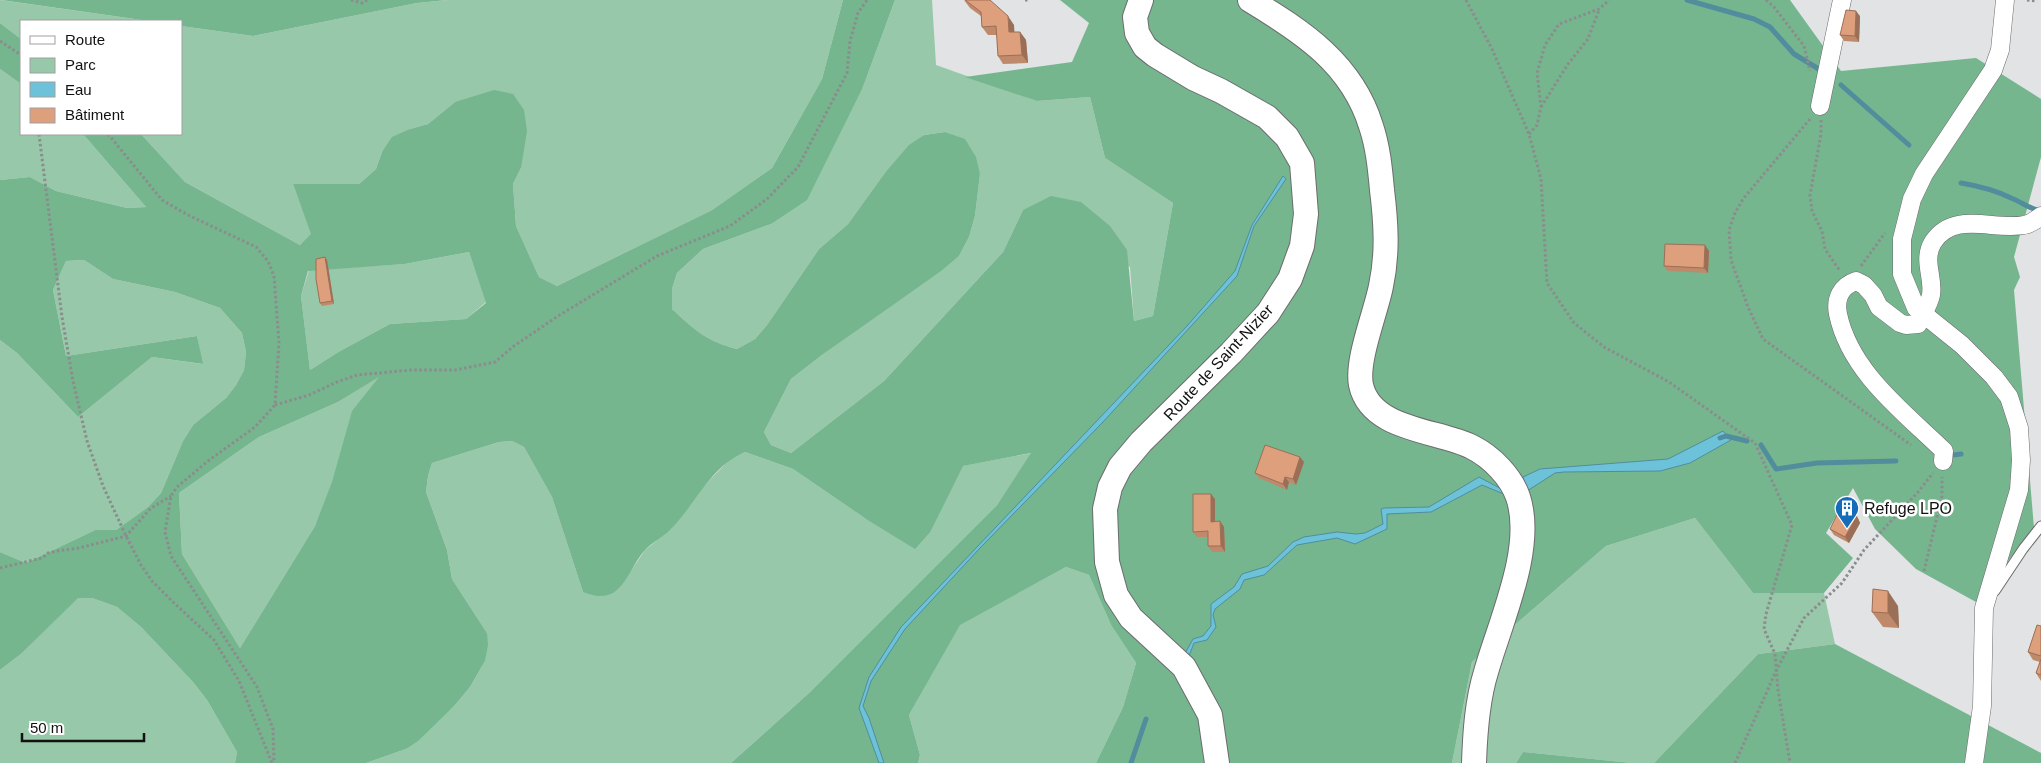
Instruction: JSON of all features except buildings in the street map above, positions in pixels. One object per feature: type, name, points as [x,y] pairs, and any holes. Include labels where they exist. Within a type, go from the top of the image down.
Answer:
[{"type":"main road","name":"Route de Saint-Nizier","points":[[1142,0],[1135,17],[1137,33],[1145,47],[1193,78],[1222,91],[1267,117],[1287,137],[1302,163],[1306,214],[1302,246],[1290,280],[1268,313],[1231,353],[1141,442],[1120,467],[1110,488],[1105,509],[1107,562],[1116,595],[1131,618],[1184,666],[1210,715],[1217,763]]},
{"type":"main road","points":[[1250,0],[1319,45],[1336,63],[1351,84],[1371,126],[1379,156],[1387,242],[1381,288],[1360,369],[1361,384],[1365,395],[1378,411],[1396,422],[1420,431],[1455,440],[1474,448],[1492,460],[1512,486],[1518,498],[1522,540],[1506,610],[1485,674],[1479,704],[1474,763]]},
{"type":"street","points":[[1820,106],[1842,0]]},
{"type":"street","points":[[1974,763],[1982,706],[1984,608],[2019,490],[2019,428],[2009,397],[1994,377],[1962,345],[1916,308],[1902,274],[1902,239],[1912,199],[1924,174],[1994,70],[2000,50],[2005,0]]},
{"type":"street","points":[[1943,461],[1944,451],[1892,402],[1858,362],[1846,339],[1836,306],[1839,294],[1848,283],[1856,281],[1864,285],[1879,307],[1900,324],[1918,324],[1931,295],[1928,253],[1934,242],[1945,230],[1958,225],[1977,223],[2007,226],[2025,225],[2041,216]]},
{"type":"lane","points":[[1984,608],[2023,549],[2041,526]]},
{"type":"path","points":[[351,0],[362,3],[368,0]]},
{"type":"path","points":[[273,763],[273,729],[257,687],[170,556],[165,532],[171,496],[177,487],[208,461],[255,427],[275,405],[308,395],[357,375],[403,371],[455,370],[495,362],[514,346],[558,316],[658,256],[730,226],[767,199],[798,167],[847,73],[850,41],[858,13],[866,0]]},
{"type":"path","points":[[1466,0],[1492,49],[1529,134],[1541,179],[1547,283],[1574,324],[1604,347],[1669,382],[1755,443],[1792,524],[1766,614],[1764,629],[1775,654],[1778,690],[1790,763]]},
{"type":"path","points":[[1529,134],[1537,126],[1541,107],[1537,73],[1545,45],[1559,24],[1599,9],[1609,0]]},
{"type":"path","points":[[1766,0],[1774,7],[1804,46],[1820,106],[1821,134],[1810,195],[1812,212],[1822,231],[1825,249],[1848,283],[1888,230]]},
{"type":"path","points":[[2027,0],[2037,1]]},
{"type":"path","points":[[1541,107],[1568,64],[1588,39],[1599,9]]},
{"type":"path","points":[[0,41],[20,53]]},
{"type":"path","points":[[1820,106],[1743,199],[1735,213],[1729,230],[1732,260],[1748,307],[1762,339],[1850,400],[1914,448]]},
{"type":"path","points":[[39,135],[62,318],[79,411],[87,442],[103,486],[126,536],[152,581],[214,640],[239,681],[273,763]]},
{"type":"path","points":[[109,135],[162,200],[188,215],[256,247],[268,261],[274,276],[278,328],[275,405]]},
{"type":"path","points":[[1735,763],[1777,670],[1804,618],[1842,583],[1864,550],[1918,492],[1943,461]]},
{"type":"path","points":[[1924,571],[1942,496],[1943,461]]},
{"type":"path","points":[[0,568],[42,558],[48,553],[57,550],[79,548],[126,536],[151,508],[171,496]]},
{"type":"green space","points":[[0,0],[142,20],[20,20],[20,38],[0,23]]},
{"type":"green space","points":[[1,0],[447,0],[417,3],[253,36],[182,26],[182,20],[142,20]]},
{"type":"green space","points":[[448,0],[843,0],[822,79],[772,168],[712,210],[557,286],[539,277],[516,226],[513,184],[521,168],[455,102],[428,124],[410,129],[382,152],[376,169],[359,184],[293,184],[312,235],[300,245],[185,182],[142,135],[182,135],[182,26],[253,36],[417,3]]},
{"type":"green space","points":[[843,0],[895,0],[863,87],[807,200],[771,224],[703,249],[677,273],[672,289],[672,309],[694,329],[717,342],[737,349],[755,339],[767,325],[819,249],[848,224],[884,174],[909,145],[924,135],[945,132],[965,139],[976,157],[980,174],[975,216],[969,237],[959,256],[791,379],[764,432],[771,445],[791,453],[884,381],[1003,252],[1023,210],[1051,196],[1081,202],[1110,226],[1127,250],[1134,321],[1153,316],[1173,203],[1105,158],[1090,97],[1037,101],[965,77],[1072,62],[1089,23],[1060,0],[1790,0],[1841,71],[1976,58],[2041,99],[2041,157],[2014,257],[2020,277],[2014,290],[2034,528],[1976,602],[1916,569],[1875,529],[1853,488],[1826,533],[1853,558],[1824,593],[1753,593],[1695,518],[1606,546],[1472,662],[1452,763],[1096,763],[1123,707],[1136,663],[1111,625],[1089,575],[1066,567],[960,625],[909,715],[920,755],[918,763],[731,763],[809,693],[997,505],[1031,453],[963,466],[931,531],[915,549],[866,519],[793,469],[745,452],[733,458],[713,476],[672,528],[645,550],[623,584],[613,593],[602,596],[583,592],[552,497],[524,447],[512,441],[499,442],[432,463],[426,492],[447,550],[452,579],[487,633],[488,645],[485,661],[470,687],[455,705],[418,741],[406,749],[366,763],[235,763],[237,752],[207,700],[193,682],[141,627],[117,607],[92,598],[78,598],[21,654],[0,670],[0,552],[26,563],[95,530],[116,530],[148,507],[161,493],[183,441],[193,425],[226,398],[236,385],[244,370],[246,352],[242,333],[220,308],[175,292],[113,279],[84,260],[66,261],[53,290],[66,356],[197,336],[203,364],[152,357],[78,417],[17,353],[0,340],[0,180],[30,177],[56,191],[127,208],[146,207],[84,135],[142,135],[185,182],[300,245],[311,234],[293,184],[359,184],[376,169],[382,152],[392,137],[428,124],[455,102],[494,90],[513,94],[524,110],[527,131],[521,168],[513,184],[516,226],[539,277],[557,286],[712,210],[772,168],[822,79]],"holes":[[[469,252],[486,303],[466,319],[390,324],[340,351],[310,370],[301,296],[308,271],[405,264]],[[379,377],[352,411],[332,482],[315,526],[240,648],[182,554],[179,493],[259,437],[338,402]]]},
{"type":"green space","points":[[895,0],[932,0],[936,65],[1037,101],[1090,97],[1105,158],[1173,203],[1153,316],[1134,321],[1130,267],[1023,210],[1003,252],[884,381],[791,453],[771,445],[764,432],[791,379],[959,256],[969,237],[975,216],[980,174],[965,140],[945,132],[924,135],[884,174],[848,224],[819,249],[767,325],[755,339],[737,349],[726,346],[702,334],[672,309],[672,289],[677,273],[703,249],[771,224],[863,87]]},
{"type":"green space","points":[[0,23],[20,38],[20,83],[0,69]]},
{"type":"green space","points":[[0,69],[20,83],[20,135],[84,135],[146,207],[127,208],[56,191],[30,177],[0,180]]},
{"type":"green space","points":[[469,252],[486,302],[466,319],[390,324],[340,351],[310,370],[301,296],[309,270],[405,264]]},
{"type":"green space","points":[[84,260],[113,279],[175,292],[220,308],[242,333],[246,352],[244,370],[226,398],[193,425],[183,441],[161,493],[148,507],[116,530],[95,530],[26,563],[0,552],[0,340],[17,353],[78,417],[152,357],[202,364],[197,336],[66,356],[53,290],[66,261]]},
{"type":"green space","points":[[380,376],[315,526],[240,648],[182,554],[179,493],[259,437],[338,402]]},
{"type":"green space","points":[[512,441],[524,447],[552,497],[583,592],[622,584],[645,550],[671,529],[703,487],[732,457],[745,452],[793,469],[866,519],[931,531],[962,466],[1032,453],[997,505],[809,693],[731,763],[366,763],[406,749],[455,705],[470,687],[485,661],[487,633],[452,579],[447,550],[426,492],[432,463],[499,442]]},
{"type":"green space","points":[[1695,518],[1753,593],[1824,593],[1835,644],[1758,654],[1654,763],[1632,763],[1523,752],[1516,763],[1452,763],[1472,662],[1606,546]]},
{"type":"green space","points":[[1066,567],[1089,575],[1111,625],[1136,663],[1123,707],[1096,763],[918,763],[920,755],[909,715],[960,624]]},
{"type":"green space","points":[[78,597],[92,598],[117,607],[141,627],[193,682],[207,700],[237,752],[235,763],[0,763],[0,670],[21,654]]},
{"type":"green space","points":[[1835,644],[2041,753],[2041,763],[1654,763],[1758,654]]},
{"type":"green space","points":[[1523,752],[1632,763],[1516,763]]},
{"type":"water","points":[[1283,176],[1286,179],[1254,226],[1237,276],[1103,422],[980,548],[905,629],[871,681],[863,706],[884,763],[879,763],[859,708],[869,677],[901,627],[1187,326],[1235,271],[1252,225]]},
{"type":"water","points":[[1723,431],[1731,440],[1690,463],[1660,471],[1555,473],[1527,491],[1523,477],[1540,469],[1668,459]]},
{"type":"water","points":[[1479,477],[1507,492],[1506,495],[1482,485],[1431,512],[1387,514],[1387,529],[1355,544],[1337,538],[1297,545],[1264,575],[1244,580],[1240,589],[1215,609],[1213,615],[1216,627],[1207,640],[1194,643],[1187,661],[1183,657],[1193,639],[1203,636],[1211,626],[1211,604],[1234,587],[1242,574],[1268,566],[1293,542],[1304,537],[1337,532],[1365,533],[1383,524],[1381,509],[1429,507]]},
{"type":"waterway","points":[[1687,0],[1754,19],[1770,27],[1794,54],[1822,71]]},
{"type":"waterway","points":[[1841,85],[1909,145]]},
{"type":"waterway","points":[[1961,183],[1993,191],[2041,211]]},
{"type":"waterway","points":[[1720,438],[1726,436],[1747,441]]},
{"type":"waterway","points":[[1761,445],[1776,469],[1817,463],[1896,461]]},
{"type":"waterway","points":[[1946,456],[1961,454]]},
{"type":"waterway","points":[[1131,763],[1146,719]]},
{"type":"place","name":"Refuge LPO","points":[[1847,529]]}]
